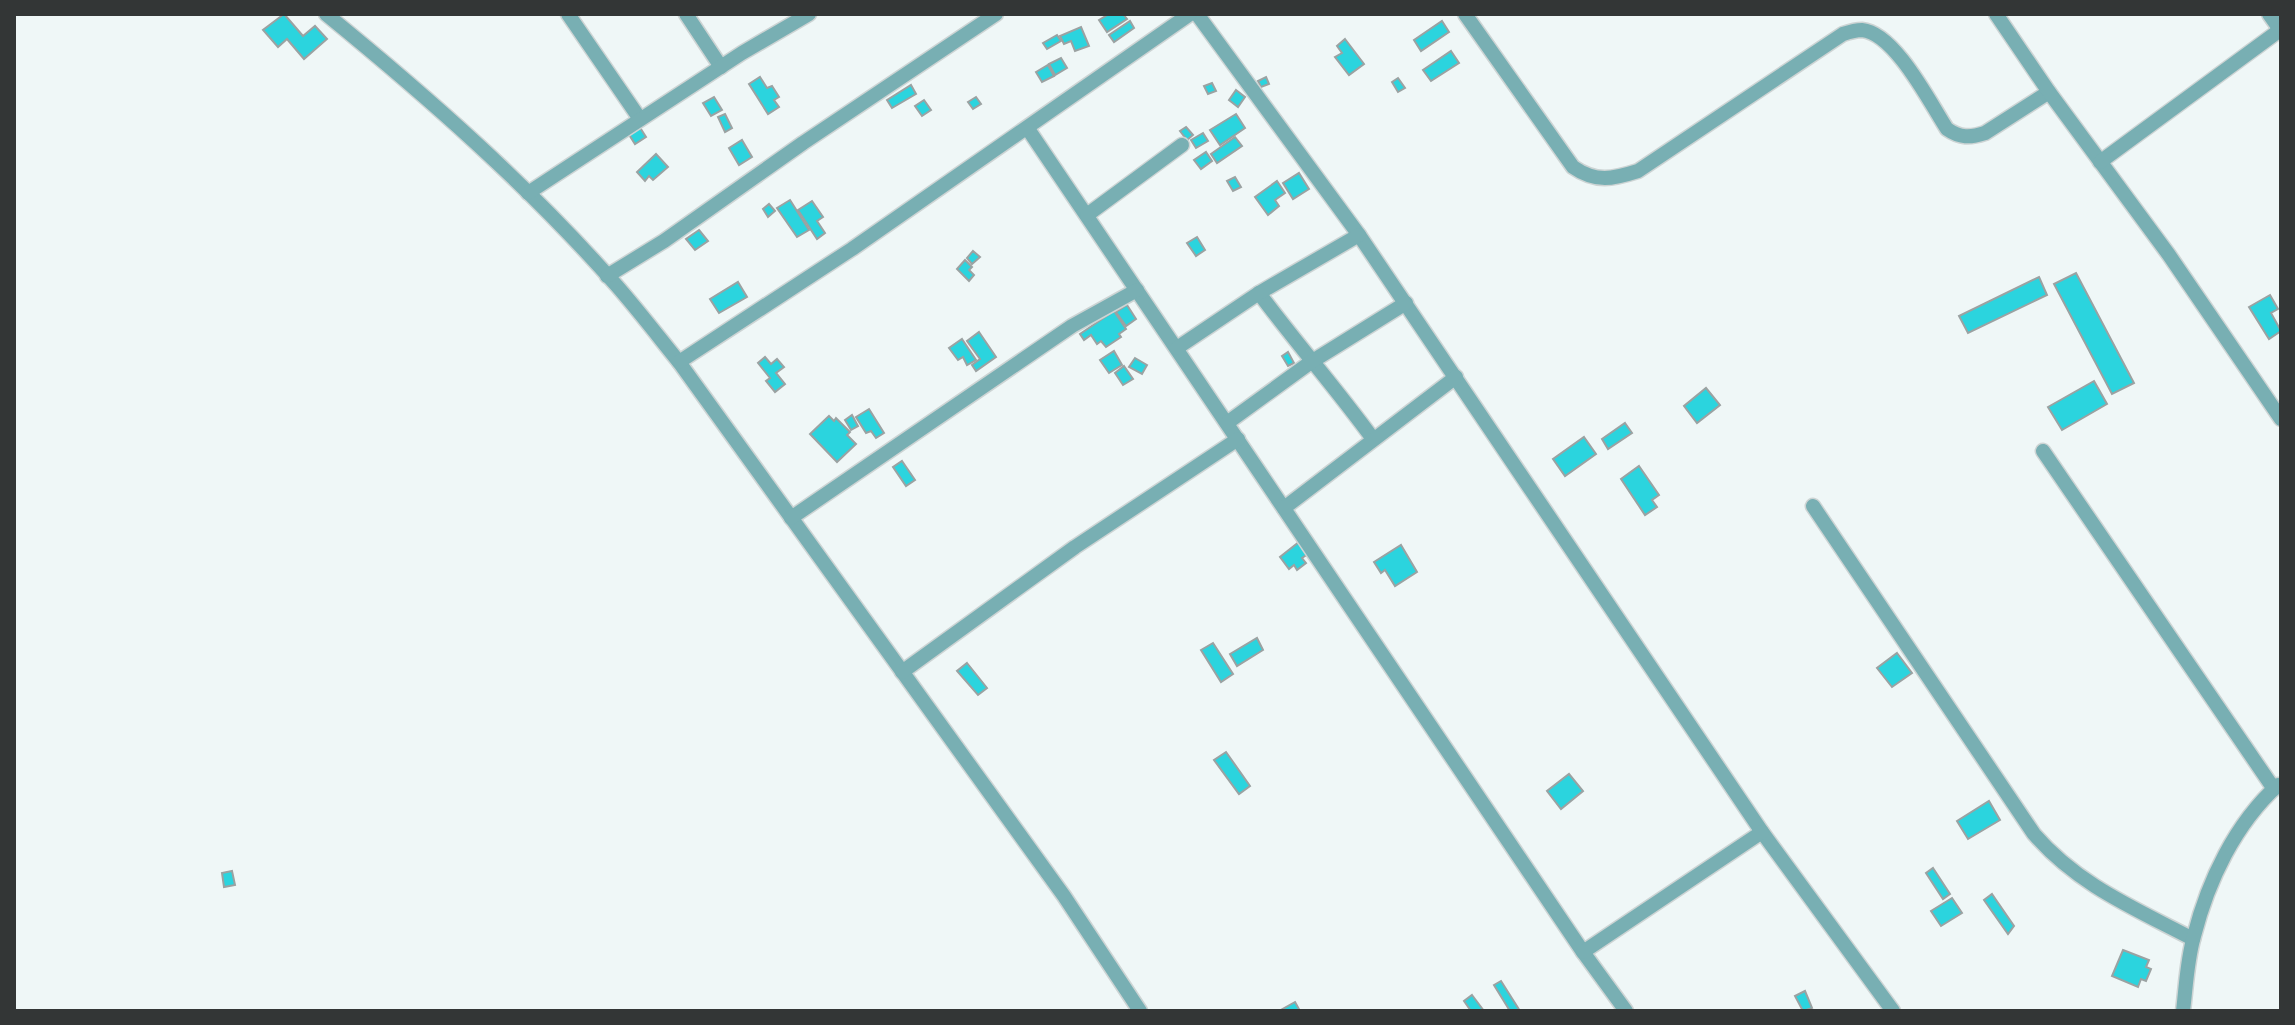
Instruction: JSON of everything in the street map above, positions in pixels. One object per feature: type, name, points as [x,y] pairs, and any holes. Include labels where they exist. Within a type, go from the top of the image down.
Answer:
[{"type":"street","points":[[326,14],[403,77],[528,193],[607,276],[679,362],[1064,896],[1140,1011]]},
{"type":"street","points":[[568,14],[640,119]]},
{"type":"street","points":[[686,14],[721,67]]},
{"type":"street","points":[[528,193],[721,67],[809,14]]},
{"type":"street","points":[[607,276],[664,241],[803,143],[996,14]]},
{"type":"street","points":[[679,362],[852,249],[1190,14]]},
{"type":"street","points":[[1197,14],[1359,235],[1762,832],[1893,1011]]},
{"type":"street","points":[[1465,14],[1573,167],[1600,180],[1638,171],[1843,34],[1853,31],[1871,33],[1894,49],[1947,129],[1960,136],[1974,137],[1985,133],[2049,92]]},
{"type":"street","points":[[1996,14],[2049,92],[2169,255],[2281,419]]},
{"type":"street","points":[[2100,162],[2280,30],[2269,14]]},
{"type":"street","points":[[1028,129],[1583,952],[1626,1011]]},
{"type":"street","points":[[1087,215],[1182,145]]},
{"type":"street","points":[[1177,348],[1259,293],[1359,235]]},
{"type":"street","points":[[791,518],[1072,326],[1137,290]]},
{"type":"street","points":[[1259,293],[1373,439]]},
{"type":"street","points":[[1227,423],[1311,362],[1406,303]]},
{"type":"street","points":[[1284,508],[1456,377]]},
{"type":"street","points":[[902,672],[1075,547],[1238,439]]},
{"type":"street","points":[[2043,451],[2278,786],[2251,814],[2229,847],[2210,886],[2193,939],[2183,1011]]},
{"type":"street","points":[[1813,506],[2055,858],[2106,894],[2193,939]]},
{"type":"street","points":[[1583,952],[1762,832]]},
{"type":"building","points":[[284,14],[303,36],[315,26],[327,39],[304,59],[287,39],[278,47],[263,30]]},
{"type":"building","points":[[1109,14],[1123,14],[1127,19],[1107,32],[1099,20]]},
{"type":"building","points":[[1130,21],[1134,28],[1114,42],[1109,35]]},
{"type":"building","points":[[1442,21],[1449,32],[1421,51],[1414,40]]},
{"type":"building","points":[[1081,27],[1089,46],[1075,51],[1071,41],[1064,44],[1060,36]]},
{"type":"building","points":[[1057,35],[1061,41],[1047,49],[1043,43]]},
{"type":"building","points":[[1345,39],[1364,64],[1349,75],[1335,57],[1342,53],[1337,46]]},
{"type":"building","points":[[1451,51],[1459,63],[1431,81],[1423,70]]},
{"type":"building","points":[[1061,58],[1067,68],[1055,75],[1049,64]]},
{"type":"building","points":[[1048,65],[1054,76],[1042,82],[1036,72]]},
{"type":"building","points":[[760,77],[767,88],[772,86],[779,97],[774,100],[779,107],[768,114],[749,84]]},
{"type":"building","points":[[1266,77],[1269,84],[1261,87],[1258,81]]},
{"type":"building","points":[[1398,78],[1405,88],[1398,92],[1392,82]]},
{"type":"building","points":[[1212,83],[1216,91],[1208,94],[1204,86]]},
{"type":"building","points":[[911,85],[916,94],[892,108],[887,100]]},
{"type":"building","points":[[1236,90],[1245,97],[1238,107],[1229,100]]},
{"type":"building","points":[[714,97],[722,110],[711,116],[703,103]]},
{"type":"building","points":[[976,97],[981,104],[973,109],[968,102]]},
{"type":"building","points":[[924,100],[931,110],[922,116],[915,106]]},
{"type":"building","points":[[725,114],[732,128],[725,132],[718,117]]},
{"type":"building","points":[[1236,114],[1245,128],[1220,145],[1210,130]]},
{"type":"building","points":[[639,126],[646,137],[635,144],[628,133]]},
{"type":"building","points":[[1186,127],[1193,135],[1187,140],[1180,131]]},
{"type":"building","points":[[1203,133],[1208,141],[1196,148],[1191,140]]},
{"type":"building","points":[[1235,137],[1242,146],[1217,163],[1211,154]]},
{"type":"building","points":[[742,140],[752,157],[739,165],[729,148]]},
{"type":"building","points":[[1206,152],[1212,161],[1201,169],[1194,160]]},
{"type":"building","points":[[656,154],[668,167],[653,180],[649,176],[645,181],[637,172]]},
{"type":"building","points":[[1299,173],[1309,189],[1293,199],[1283,183]]},
{"type":"building","points":[[1235,177],[1241,187],[1233,191],[1227,181]]},
{"type":"building","points":[[1277,181],[1285,193],[1275,200],[1279,206],[1268,215],[1255,197]]},
{"type":"building","points":[[790,200],[809,230],[797,237],[777,208]]},
{"type":"building","points":[[812,201],[823,217],[817,221],[825,233],[817,239],[798,210]]},
{"type":"building","points":[[769,204],[775,211],[768,217],[763,209]]},
{"type":"building","points":[[699,230],[708,241],[695,250],[686,239]]},
{"type":"building","points":[[1197,237],[1205,250],[1196,256],[1187,243]]},
{"type":"building","points":[[973,251],[980,257],[972,264],[967,258]]},
{"type":"building","points":[[965,260],[972,267],[969,270],[974,275],[969,281],[957,269]]},
{"type":"building","points":[[2076,273],[2134,383],[2112,394],[2054,284]]},
{"type":"building","points":[[2039,277],[2047,295],[1968,333],[1959,316]]},
{"type":"building","points":[[738,282],[747,297],[719,313],[710,299]]},
{"type":"building","points":[[2270,295],[2278,309],[2271,313],[2281,331],[2269,339],[2249,307]]},
{"type":"building","points":[[1127,305],[1136,319],[1126,326],[1116,312]]},
{"type":"building","points":[[1114,311],[1126,329],[1119,334],[1121,337],[1106,347],[1101,341],[1097,344],[1091,335],[1084,340],[1080,334]]},
{"type":"building","points":[[979,332],[996,357],[976,371],[972,365],[980,359],[967,341]]},
{"type":"building","points":[[962,339],[976,360],[967,365],[963,357],[958,360],[949,348]]},
{"type":"building","points":[[1114,351],[1122,365],[1109,373],[1100,360]]},
{"type":"building","points":[[1288,352],[1294,363],[1288,366],[1282,356]]},
{"type":"building","points":[[765,357],[771,364],[777,359],[784,367],[776,373],[785,384],[775,392],[766,381],[770,378],[758,363]]},
{"type":"building","points":[[1135,358],[1147,365],[1142,374],[1129,367]]},
{"type":"building","points":[[1124,366],[1133,379],[1123,385],[1115,373]]},
{"type":"building","points":[[2094,381],[2107,404],[2062,430],[2048,407]]},
{"type":"building","points":[[1706,388],[1720,405],[1697,423],[1684,406]]},
{"type":"building","points":[[869,409],[884,433],[876,438],[871,431],[866,433],[856,417]]},
{"type":"building","points":[[852,415],[858,426],[851,430],[845,420]]},
{"type":"building","points":[[829,416],[834,421],[836,418],[850,432],[847,435],[856,444],[837,462],[810,434]]},
{"type":"building","points":[[1625,423],[1632,433],[1608,449],[1602,439]]},
{"type":"building","points":[[1584,437],[1596,454],[1565,476],[1553,459]]},
{"type":"building","points":[[902,461],[915,480],[906,486],[893,467]]},
{"type":"building","points":[[1639,466],[1659,495],[1652,500],[1657,507],[1645,515],[1621,479]]},
{"type":"building","points":[[1299,542],[1308,554],[1302,558],[1306,563],[1297,570],[1294,565],[1289,569],[1280,557]]},
{"type":"building","points":[[1401,545],[1417,572],[1395,586],[1385,570],[1381,573],[1374,562]]},
{"type":"building","points":[[1257,638],[1263,650],[1237,666],[1230,654]]},
{"type":"building","points":[[1213,643],[1233,674],[1221,682],[1201,650]]},
{"type":"building","points":[[1897,653],[1912,673],[1892,687],[1877,668]]},
{"type":"building","points":[[967,663],[987,688],[978,695],[957,671]]},
{"type":"building","points":[[1226,752],[1250,786],[1239,794],[1214,760]]},
{"type":"building","points":[[1569,774],[1583,791],[1561,809],[1547,791]]},
{"type":"building","points":[[1989,801],[2000,820],[1968,839],[1957,821]]},
{"type":"building","points":[[1933,868],[1950,894],[1943,899],[1926,873]]},
{"type":"building","points":[[232,871],[235,885],[224,887],[222,873]]},
{"type":"building","points":[[1992,894],[2014,926],[2008,934],[1984,900]]},
{"type":"building","points":[[1952,898],[1962,913],[1941,926],[1931,911]]},
{"type":"building","points":[[2123,950],[2149,960],[2146,967],[2151,969],[2146,981],[2141,979],[2138,987],[2112,976]]},
{"type":"building","points":[[1501,981],[1520,1011],[1510,1011],[1494,985]]},
{"type":"building","points":[[1805,991],[1812,1008],[1803,1011],[1795,996]]},
{"type":"building","points":[[1472,995],[1484,1011],[1471,1011],[1464,1001]]},
{"type":"building","points":[[1295,1002],[1300,1011],[1279,1011]]}]
